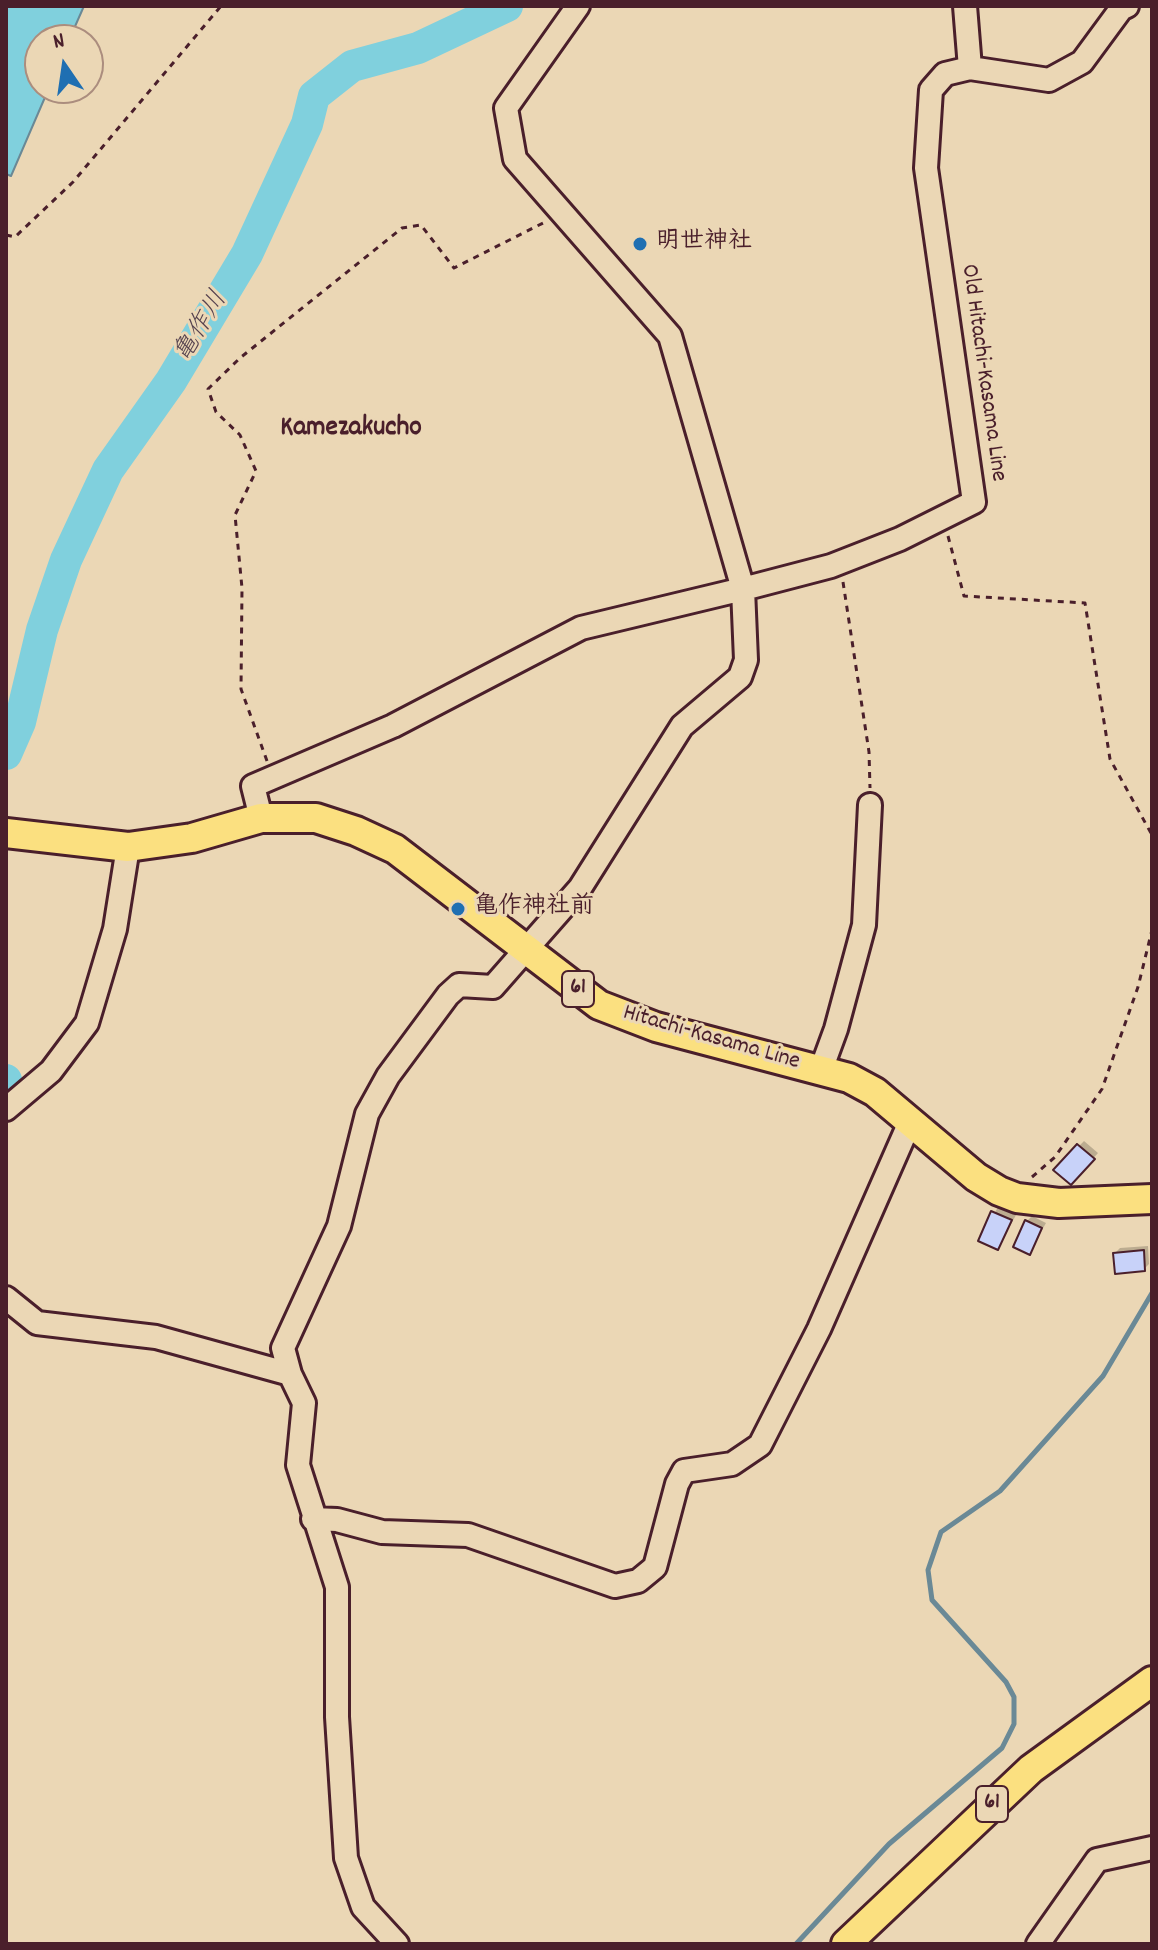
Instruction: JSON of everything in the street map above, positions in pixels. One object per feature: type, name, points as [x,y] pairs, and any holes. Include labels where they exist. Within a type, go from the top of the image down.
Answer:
[{"type":"main road","name":"Hitachi-Kasama Line","points":[[6,833],[128,847],[192,838],[261,818],[316,818],[356,831],[395,849],[599,1005],[625,1018],[821,1070],[875,1092],[999,1191],[1017,1198],[1059,1203],[1152,1199]]},
{"type":"main road","name":"61","points":[[846,1944],[1031,1769],[1152,1681]]},
{"type":"street","points":[[397,1944],[363,1907],[346,1858],[337,1717],[337,1587],[298,1465],[304,1403],[290,1374],[283,1348],[339,1226],[367,1114],[388,1076],[448,995],[459,985],[493,987],[524,947],[580,888],[682,726],[740,677],[746,660],[743,589],[670,336],[515,159],[506,108],[578,6]]},
{"type":"street","points":[[965,6],[970,68],[1049,80],[1082,62],[1121,9],[1127,6]]},
{"type":"street","name":"Old Hitachi-Kasama Line","points":[[273,778],[393,726],[581,628],[841,562],[974,502],[926,168],[931,90],[945,74],[970,68]]},
{"type":"street","points":[[261,818],[253,786],[273,778]]},
{"type":"street","points":[[821,1070],[836,1029],[864,925],[870,805]]},
{"type":"street","points":[[6,1109],[51,1071],[87,1023],[115,929],[128,847]]},
{"type":"street","points":[[313,1519],[337,1520],[382,1532],[468,1535],[615,1586],[638,1581],[655,1567],[677,1484],[684,1471],[732,1464],[760,1445],[819,1329],[910,1122]]},
{"type":"street","points":[[6,1298],[37,1323],[156,1337],[290,1374]]},
{"type":"street","points":[[1038,1944],[1097,1860],[1152,1848]]},
{"type":"path","points":[[6,235],[15,237],[73,182],[221,6]]},
{"type":"path","points":[[273,778],[241,689],[242,588],[235,515],[256,471],[240,435],[216,412],[208,389],[240,358],[402,228],[421,225],[454,268],[562,213]]},
{"type":"path","points":[[944,518],[964,596],[1085,603],[1110,759],[1152,835]]},
{"type":"path","points":[[841,562],[869,752],[870,805]]},
{"type":"path","points":[[999,1191],[1036,1175],[1055,1157],[1102,1089],[1138,987],[1152,930]]},
{"type":"water","points":[[6,6],[84,6],[76,24],[24,24],[24,104],[42,104],[11,176],[6,174]]},
{"type":"building","points":[[1077,1144],[1095,1159],[1071,1185],[1053,1170]]},
{"type":"building","points":[[991,1211],[1012,1220],[998,1250],[978,1241]]},
{"type":"building","points":[[1025,1220],[1042,1228],[1030,1255],[1013,1247]]},
{"type":"building","points":[[1144,1250],[1145,1271],[1115,1274],[1113,1253]]},
{"type":"waterway","name":"亀作川","points":[[6,754],[20,722],[42,630],[66,560],[108,470],[171,381],[247,254],[307,124],[314,96],[352,66],[418,48],[507,6]]},
{"type":"waterway","points":[[796,1944],[889,1844],[1002,1748],[1014,1724],[1014,1697],[1006,1682],[932,1600],[928,1570],[941,1532],[1000,1491],[1103,1376],[1152,1293]]},
{"type":"place","name":"明世神社","points":[[640,244]]},
{"type":"place","name":"亀作神社前","points":[[458,909]]},
{"type":"district","name":"Kamezakucho","points":[[351,430]]}]
